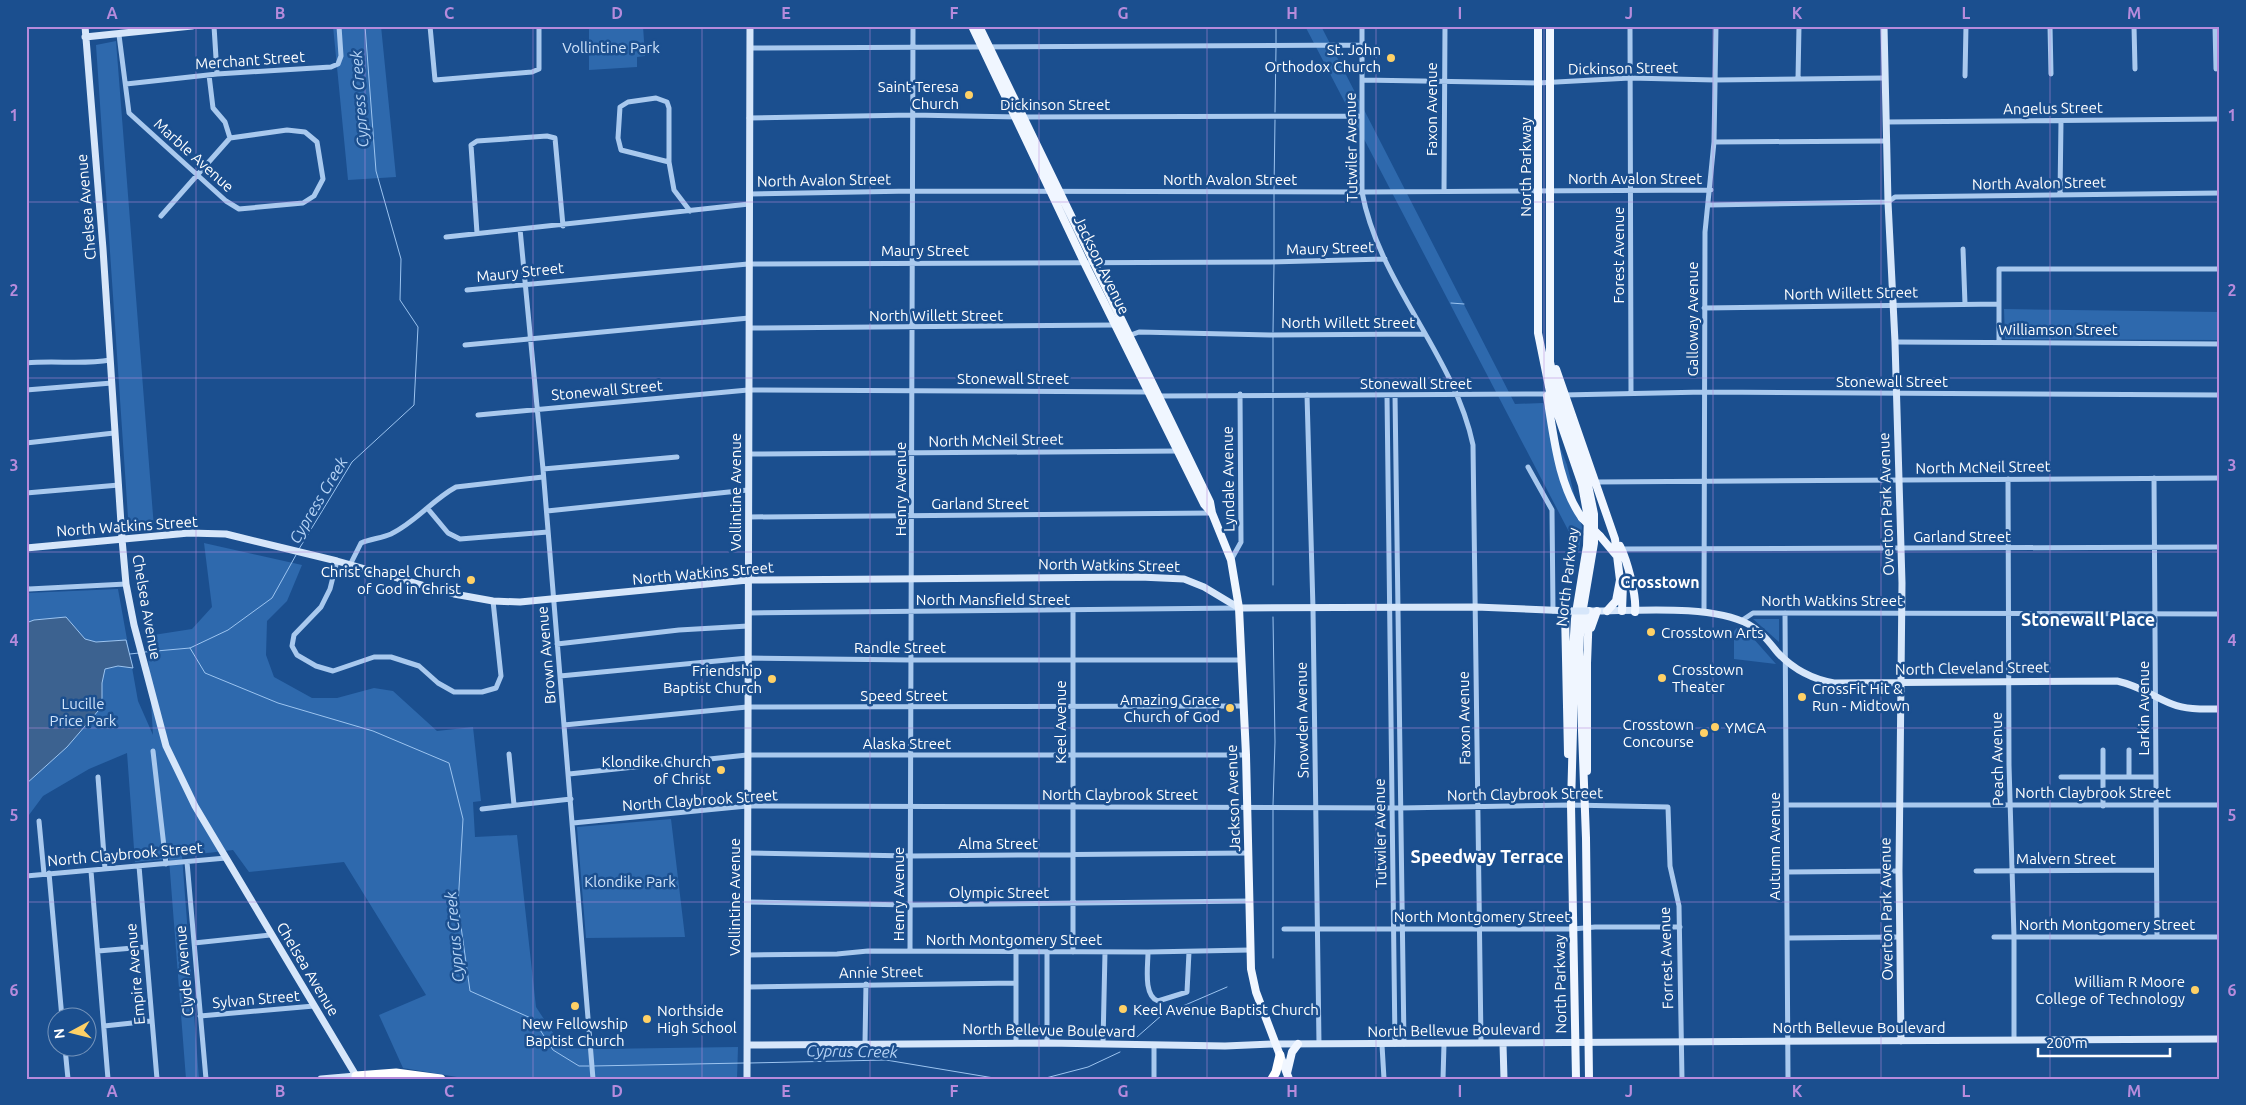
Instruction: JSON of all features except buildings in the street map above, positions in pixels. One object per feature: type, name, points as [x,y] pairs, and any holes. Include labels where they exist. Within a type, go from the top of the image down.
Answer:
[{"type":"highway","points":[[1272,1079],[1276,1072],[1280,1055]]},
{"type":"highway","points":[[357,1077],[396,1074],[441,1079]]},
{"type":"main road","name":"Jackson Avenue","points":[[972,26],[986,46]]},
{"type":"main road","name":"Jackson Avenue","points":[[979,26],[986,46],[1055,191],[1084,262],[1159,396],[1181,450]]},
{"type":"main road","name":"North Parkway","points":[[1538,26],[1539,191],[1537,324],[1550,392],[1582,485],[1588,518],[1587,546],[1573,636],[1571,805],[1576,1079]]},
{"type":"main road","name":"North Parkway","points":[[1550,26],[1550,350],[1554,380],[1587,480],[1594,514],[1594,543],[1579,643],[1585,806],[1590,1042],[1588,1079]]},
{"type":"main road","name":"Jackson Avenue","points":[[1055,191],[1094,262],[1119,325]]},
{"type":"main road","name":"Jackson Avenue","points":[[1126,337],[1149,392],[1210,502],[1212,513],[1231,560],[1239,608],[1244,706],[1252,980],[1288,1077]]},
{"type":"main road","points":[[1550,350],[1563,394],[1615,539],[1623,582],[1622,611]]},
{"type":"main road","points":[[1542,355],[1547,394],[1563,476],[1573,505],[1582,518],[1618,552],[1636,605],[1635,612]]},
{"type":"main road","points":[[1607,611],[1616,601],[1618,592],[1618,552]]},
{"type":"main road","points":[[1568,611],[1567,739],[1571,805]]},
{"type":"main road","points":[[1585,806],[1588,767],[1588,637],[1591,611]]},
{"type":"main road","points":[[1288,1077],[1292,1052],[1298,1044]]},
{"type":"street","name":"Chelsea Avenue","points":[[84,26],[126,584],[146,676],[166,746],[194,806],[357,1077]]},
{"type":"street","points":[[86,38],[119,35],[150,28],[192,26]]},
{"type":"street","points":[[214,26],[217,74]]},
{"type":"street","name":"Merchant Street","points":[[126,84],[217,74],[331,67],[338,64],[341,56],[339,26]]},
{"type":"street","points":[[430,26],[435,80],[532,72],[539,69],[539,26]]},
{"type":"street","name":"Vollintine Avenue","points":[[747,1079],[750,26]]},
{"type":"street","name":"Henry Avenue","points":[[910,952],[913,26]]},
{"type":"street","name":"Tutwiler Avenue","points":[[1362,26],[1362,192],[1370,224],[1385,259],[1457,396]]},
{"type":"street","name":"Faxon Avenue","points":[[1444,191],[1445,26]]},
{"type":"street","name":"Forest Avenue","points":[[1630,26],[1630,393]]},
{"type":"street","name":"Galloway Avenue","points":[[1704,612],[1704,308],[1706,232],[1714,142],[1716,26]]},
{"type":"street","points":[[1798,79],[1799,26]]},
{"type":"street","name":"Overton Park Avenue","points":[[1884,26],[1888,202],[1902,548],[1903,614],[1899,804],[1901,1041]]},
{"type":"street","points":[[1966,26],[1966,76]]},
{"type":"street","points":[[2050,26],[2050,74]]},
{"type":"street","points":[[2134,26],[2135,69]]},
{"type":"street","points":[[2215,26],[2216,69]]},
{"type":"street","name":"Marble Avenue","points":[[119,35],[129,113],[226,201],[239,209],[303,202],[314,196],[318,190],[323,179],[317,142],[305,132],[287,130],[230,138]]},
{"type":"street","points":[[750,48],[1362,45]]},
{"type":"street","points":[[161,216],[196,174],[230,138],[225,122],[213,108],[209,75]]},
{"type":"street","name":"Dickinson Street","points":[[1362,80],[1538,83],[1630,78],[1715,80],[1884,78]]},
{"type":"street","points":[[669,162],[621,150],[618,138],[618,111],[623,104],[656,98],[667,102],[670,114],[669,162],[674,190],[690,211]]},
{"type":"street","name":"Dickinson Street","points":[[749,118],[912,115],[1020,117],[1361,116]]},
{"type":"street","name":"Angelus Street","points":[[1886,122],[2220,119]]},
{"type":"street","points":[[2060,121],[2060,195]]},
{"type":"street","points":[[477,233],[471,145],[477,141],[486,140],[547,136],[555,138],[563,226]]},
{"type":"street","points":[[1714,142],[1886,141]]},
{"type":"street","name":"North Avalon Street","points":[[749,194],[912,191],[1362,192],[1710,190]]},
{"type":"street","name":"North Avalon Street","points":[[1709,205],[1888,202],[1895,198],[2220,194]]},
{"type":"street","name":"North Avalon Street","points":[[446,237],[563,226],[749,204]]},
{"type":"street","name":"Brown Avenue","points":[[520,230],[532,338],[536,409],[547,511],[593,1079]]},
{"type":"street","points":[[1963,250],[1965,304]]},
{"type":"street","name":"Maury Street","points":[[466,290],[748,264],[1276,262],[1385,259]]},
{"type":"street","points":[[1999,341],[1999,269],[2220,269]]},
{"type":"street","name":"North Willett Street","points":[[1704,308],[1999,304]]},
{"type":"street","points":[[465,345],[749,318]]},
{"type":"street","name":"North Willett Street","points":[[749,328],[1119,325]]},
{"type":"street","name":"North Willett Street","points":[[1126,337],[1139,332],[1273,335],[1425,334]]},
{"type":"street","name":"Williamson Street","points":[[1895,342],[1999,341],[2220,344]]},
{"type":"street","points":[[26,363],[48,360],[89,363],[110,360]]},
{"type":"street","points":[[26,390],[112,383]]},
{"type":"street","name":"Stonewall Street","points":[[478,415],[748,390],[1149,392],[1159,396],[1240,394],[1268,396],[1457,396],[1547,394]]},
{"type":"street","name":"Stonewall Street","points":[[1563,394],[1705,392],[2220,395]]},
{"type":"street","name":"Lyndale Avenue","points":[[1231,560],[1241,542],[1240,394]]},
{"type":"street","name":"Snowden Avenue","points":[[1307,395],[1314,609],[1319,1044]]},
{"type":"street","name":"Tutwiler Avenue","points":[[1387,395],[1388,495],[1398,712],[1404,1044]]},
{"type":"street","name":"Tutwiler Avenue","points":[[1395,395],[1391,712],[1395,1044]]},
{"type":"street","name":"Faxon Avenue","points":[[1457,396],[1469,426],[1473,445],[1481,928],[1481,1043]]},
{"type":"street","points":[[26,443],[114,433]]},
{"type":"street","name":"North McNeil Street","points":[[748,454],[912,454],[1181,450]]},
{"type":"street","points":[[543,469],[677,457]]},
{"type":"street","points":[[1528,467],[1552,510],[1553,610]]},
{"type":"street","points":[[350,565],[361,543],[391,534],[428,509],[444,493],[456,487],[543,477]]},
{"type":"street","name":"Larkin Avenue","points":[[2154,478],[2157,937]]},
{"type":"street","name":"North McNeil Street","points":[[1596,482],[2220,478]]},
{"type":"street","name":"Peach Avenue","points":[[2008,479],[2014,1039]]},
{"type":"street","points":[[26,493],[119,484]]},
{"type":"street","points":[[1388,486],[1395,486]]},
{"type":"street","points":[[547,511],[748,490]]},
{"type":"street","points":[[1388,495],[1395,495]]},
{"type":"street","points":[[428,509],[448,533],[460,539],[548,532]]},
{"type":"street","name":"Garland Street","points":[[749,517],[1212,513]]},
{"type":"street","name":"North Watkins Street","points":[[27,548],[189,533],[226,534],[338,561],[454,594],[493,601],[520,602],[748,580],[1140,577],[1184,579],[1204,587],[1239,608],[1476,607],[1568,611],[1704,612],[1741,620],[1753,613],[2220,614]]},
{"type":"street","points":[[26,541],[27,548]]},
{"type":"street","name":"Garland Street","points":[[1618,552],[1704,549],[2220,547]]},
{"type":"street","points":[[338,561],[330,589],[321,608],[294,635],[292,646],[297,655],[316,666],[334,671],[374,657],[391,657],[419,666],[438,682],[454,692],[482,692],[496,688],[501,676],[493,601]]},
{"type":"street","points":[[26,587],[29,589],[126,584]]},
{"type":"street","name":"North Mansfield Street","points":[[748,613],[1239,608]]},
{"type":"street","name":"Keel Avenue","points":[[1072,952],[1073,611]]},
{"type":"street","name":"Autumn Avenue","points":[[1785,613],[1788,1079]]},
{"type":"street","name":"North Cleveland Street","points":[[1741,620],[1760,632],[1785,660],[1800,672],[1818,681],[1834,683],[2117,681],[2131,684],[2184,708],[2220,710]]},
{"type":"street","points":[[557,644],[679,630],[748,626]]},
{"type":"street","name":"Randle Street","points":[[560,676],[748,658],[1241,660]]},
{"type":"street","name":"Speed Street","points":[[564,725],[747,707],[1244,706]]},
{"type":"street","points":[[1391,712],[1398,712]]},
{"type":"street","points":[[153,750],[166,864]]},
{"type":"street","points":[[2103,750],[2103,806]]},
{"type":"street","points":[[2129,750],[2129,777]]},
{"type":"street","points":[[509,754],[514,805]]},
{"type":"street","name":"Alaska Street","points":[[569,774],[747,755],[1246,755]]},
{"type":"street","points":[[98,777],[105,869]]},
{"type":"street","points":[[2061,777],[2156,777]]},
{"type":"street","points":[[482,809],[571,799]]},
{"type":"street","name":"North Claybrook Street","points":[[573,823],[748,806],[1247,806],[1400,808],[1571,805],[1668,807]]},
{"type":"street","name":"North Claybrook Street","points":[[1787,805],[2220,805]]},
{"type":"street","name":"Forrest Avenue","points":[[1668,807],[1670,866],[1679,906],[1682,1079]]},
{"type":"street","points":[[40,821],[61,1008]]},
{"type":"street","name":"Alma Street","points":[[748,853],[910,856],[1248,853]]},
{"type":"street","name":"North Claybrook Street","points":[[26,876],[226,858]]},
{"type":"street","name":"Clyde Avenue","points":[[187,862],[206,1079]]},
{"type":"street","name":"Empire Avenue","points":[[139,866],[157,1079]]},
{"type":"street","name":"Malvern Street","points":[[1976,871],[2156,870]]},
{"type":"street","points":[[91,871],[108,1079]]},
{"type":"street","points":[[1787,872],[1899,871]]},
{"type":"street","name":"Olympic Street","points":[[748,902],[910,905],[1250,901]]},
{"type":"street","name":"North Montgomery Street","points":[[1284,929],[1481,928],[1573,930],[1587,928],[1680,927]]},
{"type":"street","points":[[194,943],[270,934]]},
{"type":"street","points":[[1788,938],[1900,937]]},
{"type":"street","name":"North Montgomery Street","points":[[1994,937],[2220,937]]},
{"type":"street","points":[[98,952],[145,947]]},
{"type":"street","name":"North Montgomery Street","points":[[748,954],[1016,951],[1189,952],[1250,950]]},
{"type":"street","points":[[1016,951],[1016,1043]]},
{"type":"street","points":[[1047,1043],[1048,952]]},
{"type":"street","points":[[1104,1043],[1105,952]]},
{"type":"street","points":[[1148,952],[1149,993],[1154,1000],[1158,1001],[1187,992],[1189,952]]},
{"type":"street","name":"Annie Street","points":[[748,987],[1015,983]]},
{"type":"street","points":[[864,1043],[866,984]]},
{"type":"street","name":"Sylvan Street","points":[[200,1016],[314,1006]]},
{"type":"street","points":[[104,1026],[151,1022]]},
{"type":"street","name":"North Bellevue Boulevard","points":[[748,1045],[1104,1043],[1225,1046],[1275,1044],[1382,1045],[1574,1042],[2220,1039]]},
{"type":"street","points":[[1444,1044],[1444,1079]]},
{"type":"street","points":[[1503,1044],[1504,1079]]},
{"type":"street","points":[[1154,1045],[1154,1079]]},
{"type":"street","points":[[1382,1045],[1384,1079]]},
{"type":"street","points":[[66,1058],[68,1079]]},
{"type":"street","points":[[321,1079],[357,1077]]},
{"type":"green space","points":[[333,26],[381,26],[396,177],[348,180]]},
{"type":"green space","name":"Vollintine Park","points":[[589,26],[643,26],[645,56],[637,57],[637,67],[589,70]]},
{"type":"green space","points":[[1305,26],[1321,26],[1515,404],[1543,403],[1567,465],[1582,527],[1579,551]]},
{"type":"green space","points":[[116,41],[154,528],[129,532],[96,45]]},
{"type":"green space","points":[[2004,309],[2220,312],[2220,340],[2005,339]]},
{"type":"green space","name":"Lucille Price Park","points":[[204,543],[302,565],[287,601],[267,621],[266,655],[274,677],[312,698],[337,698],[374,688],[393,691],[437,731],[473,727],[481,801],[473,802],[475,837],[517,835],[536,1007],[563,1048],[738,1047],[737,1079],[469,1079],[403,1068],[379,1015],[426,995],[344,862],[249,872],[233,850],[182,856],[199,1079],[186,1079],[169,859],[135,862],[127,753],[89,769],[43,796],[26,819],[26,593],[118,589],[138,701],[153,735],[147,636],[192,629],[212,607]]},
{"type":"green space","points":[[1753,619],[1779,619],[1779,642]]},
{"type":"green space","points":[[1737,628],[1752,637],[1776,664],[1734,659],[1734,631]]},
{"type":"green space","name":"Klondike Park","points":[[671,819],[685,937],[586,938],[577,827]]},
{"type":"shaded area","points":[[66,617],[85,639],[96,642],[126,640],[133,668],[118,666],[105,669],[102,683],[102,698],[98,711],[67,747],[26,784],[26,623],[34,620]]},
{"type":"waterway","name":"Cypress Creek","points":[[299,549],[352,462],[414,405],[418,327],[400,300],[401,259],[376,171],[365,26]]},
{"type":"waterway","points":[[1276,26],[1276,44]]},
{"type":"waterway","points":[[1275,112],[1276,48]]},
{"type":"waterway","points":[[1274,190],[1275,120]]},
{"type":"waterway","points":[[1274,194],[1274,260]]},
{"type":"waterway","points":[[1273,332],[1274,264]]},
{"type":"waterway","points":[[1451,303],[1464,304]]},
{"type":"waterway","points":[[1273,336],[1273,392]]},
{"type":"waterway","points":[[1273,396],[1273,585]]},
{"type":"waterway","name":"Cypress Creek","points":[[145,652],[190,648],[228,630],[272,598],[296,555]]},
{"type":"waterway","points":[[1273,617],[1275,742],[1273,805]]},
{"type":"waterway","name":"Cyprus Creek","points":[[190,648],[205,673],[278,703],[373,731],[449,763],[463,819],[458,905],[470,991],[533,1019],[553,1050],[579,1066],[589,1066]]},
{"type":"waterway","name":"Cypress Creek","points":[[130,654],[139,653]]},
{"type":"waterway","points":[[1273,809],[1273,958]]},
{"type":"waterway","points":[[1137,1037],[1162,1015],[1227,987]]},
{"type":"waterway","name":"Cyprus Creek","points":[[1042,1079],[1088,1067],[1120,1052]]},
{"type":"waterway","name":"Cyprus Creek","points":[[750,1063],[886,1060],[1000,1079]]},
{"type":"waterway","name":"Cyprus Creek","points":[[593,1066],[744,1063]]},
{"type":"place","name":"St. John Orthodox Church","points":[[1391,58]]},
{"type":"place","name":"Saint Teresa Church","points":[[969,95]]},
{"type":"place","name":"Christ Chapel Church of God in Christ","points":[[471,580]]},
{"type":"place","name":"Crosstown Arts","points":[[1651,632]]},
{"type":"place","name":"Crosstown Theater","points":[[1662,678]]},
{"type":"place","name":"Friendship Baptist Church","points":[[772,679]]},
{"type":"place","name":"CrossFit Hit & Run - Midtown","points":[[1802,697]]},
{"type":"place","name":"Amazing Grace Church of God","points":[[1230,708]]},
{"type":"place","name":"YMCA","points":[[1715,727]]},
{"type":"place","name":"Crosstown Concourse","points":[[1704,733]]},
{"type":"place","name":"Klondike Church of Christ","points":[[721,770]]},
{"type":"place","name":"William R Moore College of Technology","points":[[2195,990]]},
{"type":"place","name":"New Fellowship Baptist Church","points":[[575,1006]]},
{"type":"place","name":"Keel Avenue Baptist Church","points":[[1123,1009]]},
{"type":"place","name":"Northside High School","points":[[647,1019]]},
{"type":"district","name":"Crosstown","points":[[1660,582]]},
{"type":"district","name":"Stonewall Place","points":[[2088,619]]},
{"type":"district","name":"Speedway Terrace","points":[[1487,856]]}]
